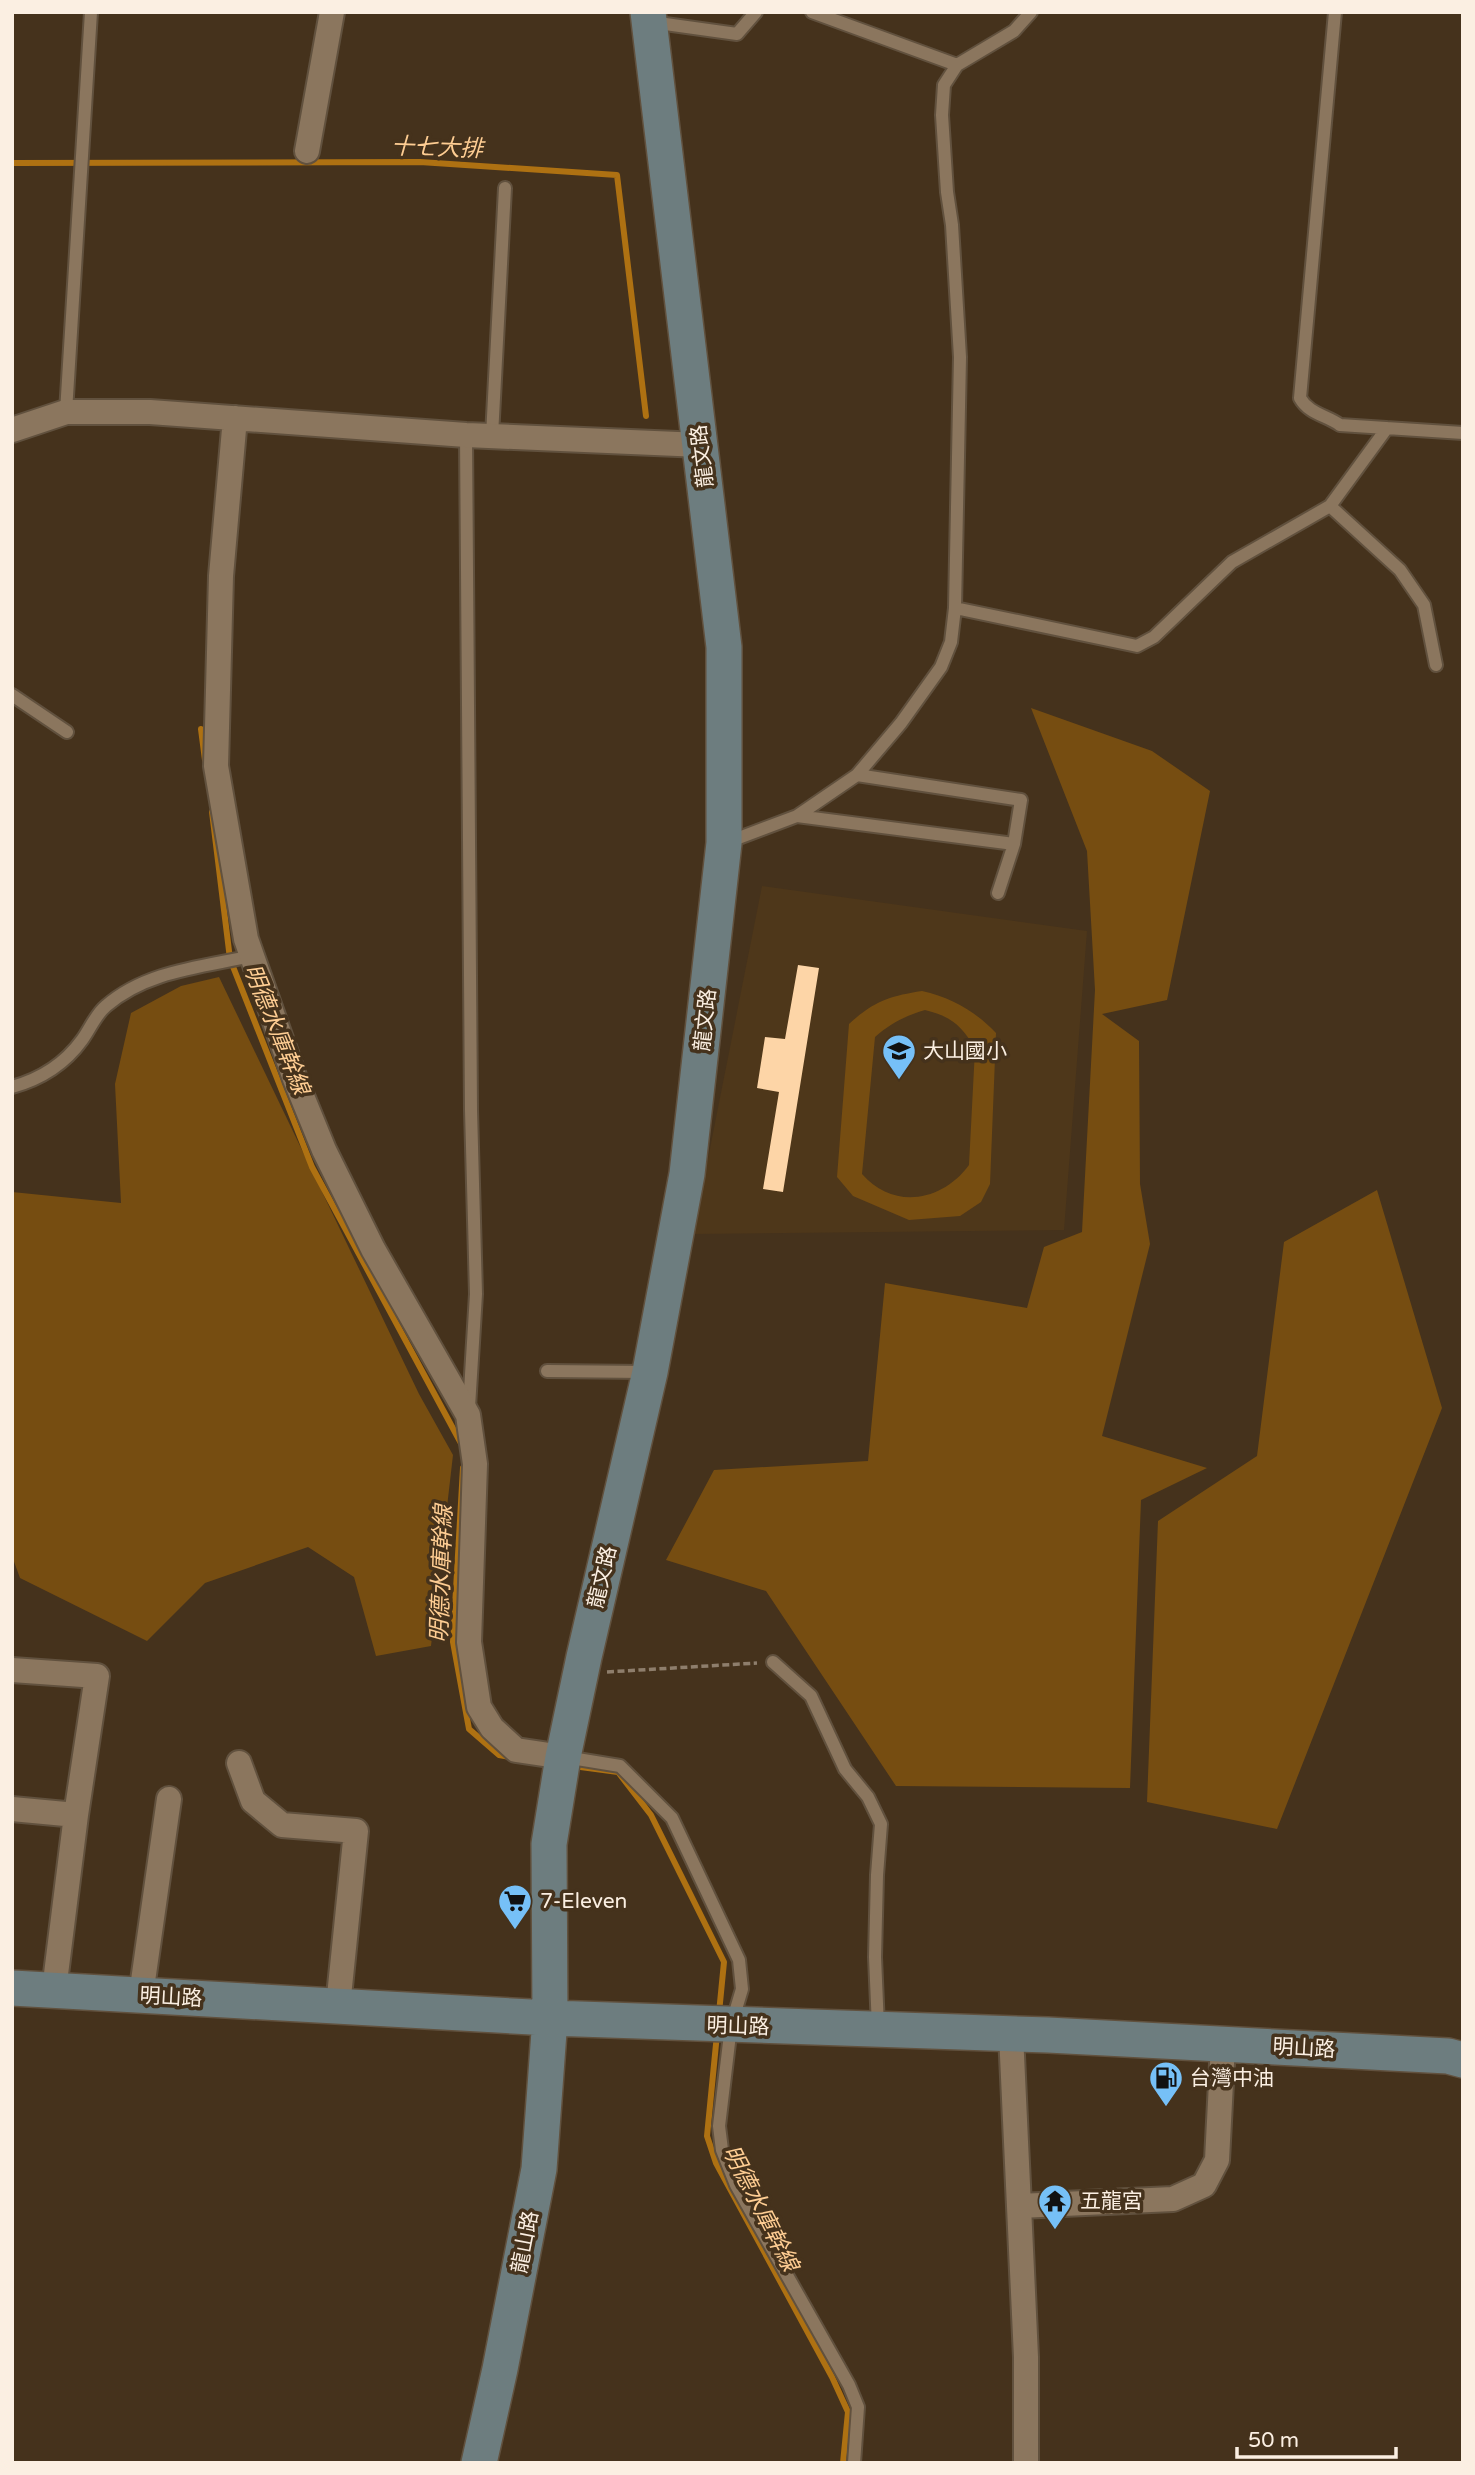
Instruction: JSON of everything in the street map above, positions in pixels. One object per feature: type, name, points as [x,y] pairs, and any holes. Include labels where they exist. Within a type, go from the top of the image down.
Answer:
[{"type":"street","points":[[307,151],[332,12]]},
{"type":"street","name":"龍文路","points":[[550,2018],[549,1843],[580,1674],[650,1372],[687,1174],[724,843],[724,647],[649,17]]},
{"type":"street","points":[[12,430],[66,412],[149,412],[466,435],[701,445]]},
{"type":"street","points":[[236,418],[221,576],[216,766],[246,939],[246,957],[324,1150],[373,1249],[468,1415],[475,1464],[469,1642],[479,1707],[492,1728],[516,1750],[562,1763]]},
{"type":"street","points":[[12,1670],[97,1676],[54,1990]]},
{"type":"street","points":[[239,1763],[253,1801],[282,1825],[356,1831],[338,2006]]},
{"type":"street","points":[[141,1995],[169,1799]]},
{"type":"street","points":[[12,1809],[76,1815]]},
{"type":"street","name":"明山路","points":[[12,1988],[722,2026],[1011,2034],[1223,2044],[1448,2056],[1463,2060]]},
{"type":"street","name":"龍山路","points":[[479,2463],[539,2169],[550,2018]]},
{"type":"street","points":[[1011,2034],[1026,2357],[1026,2463]]},
{"type":"street","points":[[1019,2206],[1173,2199],[1204,2185],[1217,2160],[1223,2044]]},
{"type":"lane","points":[[66,412],[91,12]]},
{"type":"lane","points":[[649,17],[737,34],[756,12]]},
{"type":"lane","points":[[812,12],[957,65]]},
{"type":"lane","points":[[724,843],[797,816],[857,775],[901,723],[941,667],[951,642],[955,608],[960,357],[942,116],[944,85],[957,65],[1014,31],[1031,12]]},
{"type":"lane","points":[[1335,12],[1300,398],[1305,407],[1340,425],[1463,433]]},
{"type":"lane","points":[[492,436],[505,188]]},
{"type":"lane","points":[[955,608],[1137,646],[1154,637],[1232,562],[1330,506],[1387,428]]},
{"type":"lane","points":[[466,435],[471,1096],[476,1294],[468,1415]]},
{"type":"lane","points":[[1330,506],[1400,570],[1424,605],[1436,665]]},
{"type":"lane","points":[[12,695],[67,732]]},
{"type":"lane","points":[[857,775],[1021,800],[1014,844],[998,892]]},
{"type":"lane","points":[[797,816],[1014,844]]},
{"type":"lane","points":[[12,1087],[34,1080],[58,1067],[80,1042],[103,1008],[122,994],[174,971],[246,957]]},
{"type":"lane","points":[[547,1371],[650,1372]]},
{"type":"lane","points":[[773,1662],[811,1696],[845,1769],[868,1797],[881,1824],[875,1957],[878,2031]]},
{"type":"lane","points":[[562,1763],[620,1766],[671,1818],[739,1960],[742,1989],[722,2026],[719,2126],[722,2150],[736,2185],[849,2385],[858,2407],[854,2463]]},
{"type":"path","points":[[580,1674],[773,1662]]},
{"type":"shaded area","points":[[1031,708],[1152,751],[1210,791],[1167,1000],[1102,1014],[1139,1041],[1140,1184],[1150,1244],[1102,1436],[1207,1468],[1141,1500],[1130,1788],[896,1786],[766,1591],[666,1560],[714,1470],[868,1461],[885,1283],[1027,1308],[1044,1247],[1082,1232],[1095,990],[1087,851]]},
{"type":"shaded area","name":"大山國小","points":[[762,886],[1087,931],[1064,1230],[693,1234]]},
{"type":"shaded area","points":[[219,977],[419,1394],[453,1455],[431,1646],[376,1656],[354,1577],[308,1547],[205,1583],[147,1641],[20,1578],[12,1556],[12,1192],[121,1203],[115,1084],[131,1013],[181,986]]},
{"type":"shaded area","points":[[922,991],[943,997],[971,1012],[996,1033],[990,1184],[981,1202],[960,1216],[909,1220],[853,1196],[837,1177],[849,1024],[875,1005],[891,998]],"holes":[[[925,1010],[955,1023],[975,1049],[969,1165],[945,1187],[931,1194],[902,1197],[874,1185],[862,1174],[875,1037],[911,1015]]]},
{"type":"shaded area","points":[[1377,1190],[1442,1408],[1277,1829],[1147,1802],[1158,1521],[1257,1456],[1284,1242]]},
{"type":"building","points":[[798,965],[819,968],[783,1192],[763,1189],[779,1092],[757,1088],[765,1037],[785,1039]]},
{"type":"waterway","name":"十七大排","points":[[12,163],[420,162],[617,175],[646,416]]},
{"type":"waterway","name":"明德水庫幹線","points":[[201,729],[205,760]]},
{"type":"waterway","name":"明德水庫幹線","points":[[212,812],[230,959],[312,1167],[463,1447]]},
{"type":"waterway","name":"明德水庫幹線","points":[[463,1468],[453,1642],[469,1729],[499,1755],[510,1757]]},
{"type":"waterway","name":"明德水庫幹線","points":[[573,1766],[618,1772],[651,1815],[724,1962],[719,2013]]},
{"type":"waterway","name":"明德水庫幹線","points":[[717,2034],[707,2136],[716,2163],[832,2377],[848,2412],[843,2463]]},
{"type":"place","name":"大山國小","points":[[899,1081]]},
{"type":"place","name":"7-Eleven","points":[[515,1931]]},
{"type":"place","name":"台灣中油","points":[[1166,2108]]},
{"type":"place","name":"五龍宮","points":[[1055,2231]]}]
